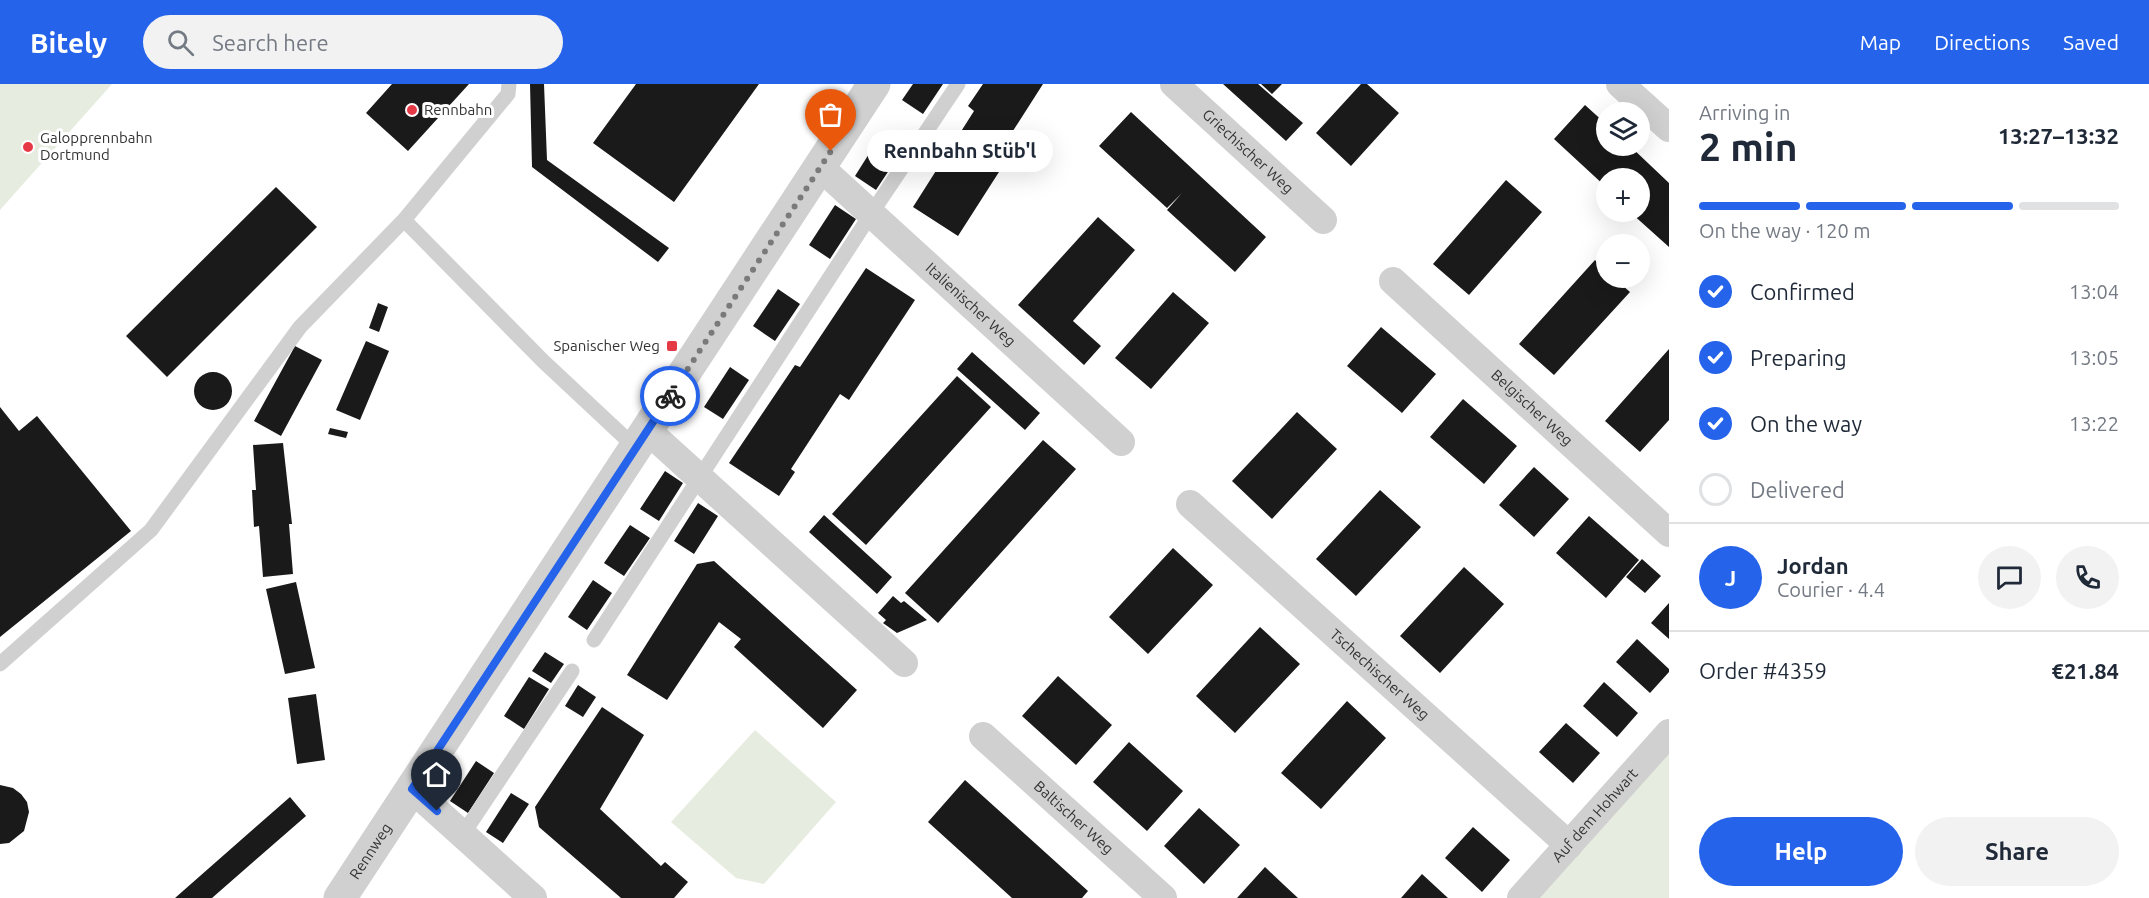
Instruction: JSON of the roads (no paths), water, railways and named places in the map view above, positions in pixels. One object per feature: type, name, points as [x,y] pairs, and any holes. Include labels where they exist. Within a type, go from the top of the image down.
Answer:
[{"type":"street","name":"Rennweg","points":[[340,898],[874,84]]},
{"type":"street","name":"Griechischer Weg","points":[[1174,84],[1323,220]]},
{"type":"street","points":[[1620,84],[1669,128]]},
{"type":"street","name":"Italienischer Weg","points":[[820,167],[1121,442]]},
{"type":"street","name":"Belgischer Weg","points":[[1393,281],[1669,533]]},
{"type":"street","points":[[642,439],[700,479],[904,663]]},
{"type":"street","name":"Tschechischer Weg","points":[[1190,504],[1569,845]]},
{"type":"street","name":"Auf dem Hohwart","points":[[1521,898],[1669,733]]},
{"type":"street","name":"Baltischer Weg","points":[[983,736],[1163,898]]},
{"type":"street","points":[[412,789],[533,898]]},
{"type":"lane","points":[[0,664],[151,530],[300,327],[404,220],[508,94],[509,84]]},
{"type":"lane","points":[[594,640],[958,84]]},
{"type":"lane","points":[[404,220],[543,361],[642,439]]},
{"type":"lane","points":[[464,834],[572,671]]},
{"type":"place","name":"Rennbahn","points":[[412,110]]},
{"type":"place","name":"Galopprennbahn Dortmund","points":[[28,147]]},
{"type":"place","name":"Rennbahn Stüb'l","points":[[831,151]]},
{"type":"place","name":"Spanischer Weg","points":[[672,346]]}]
